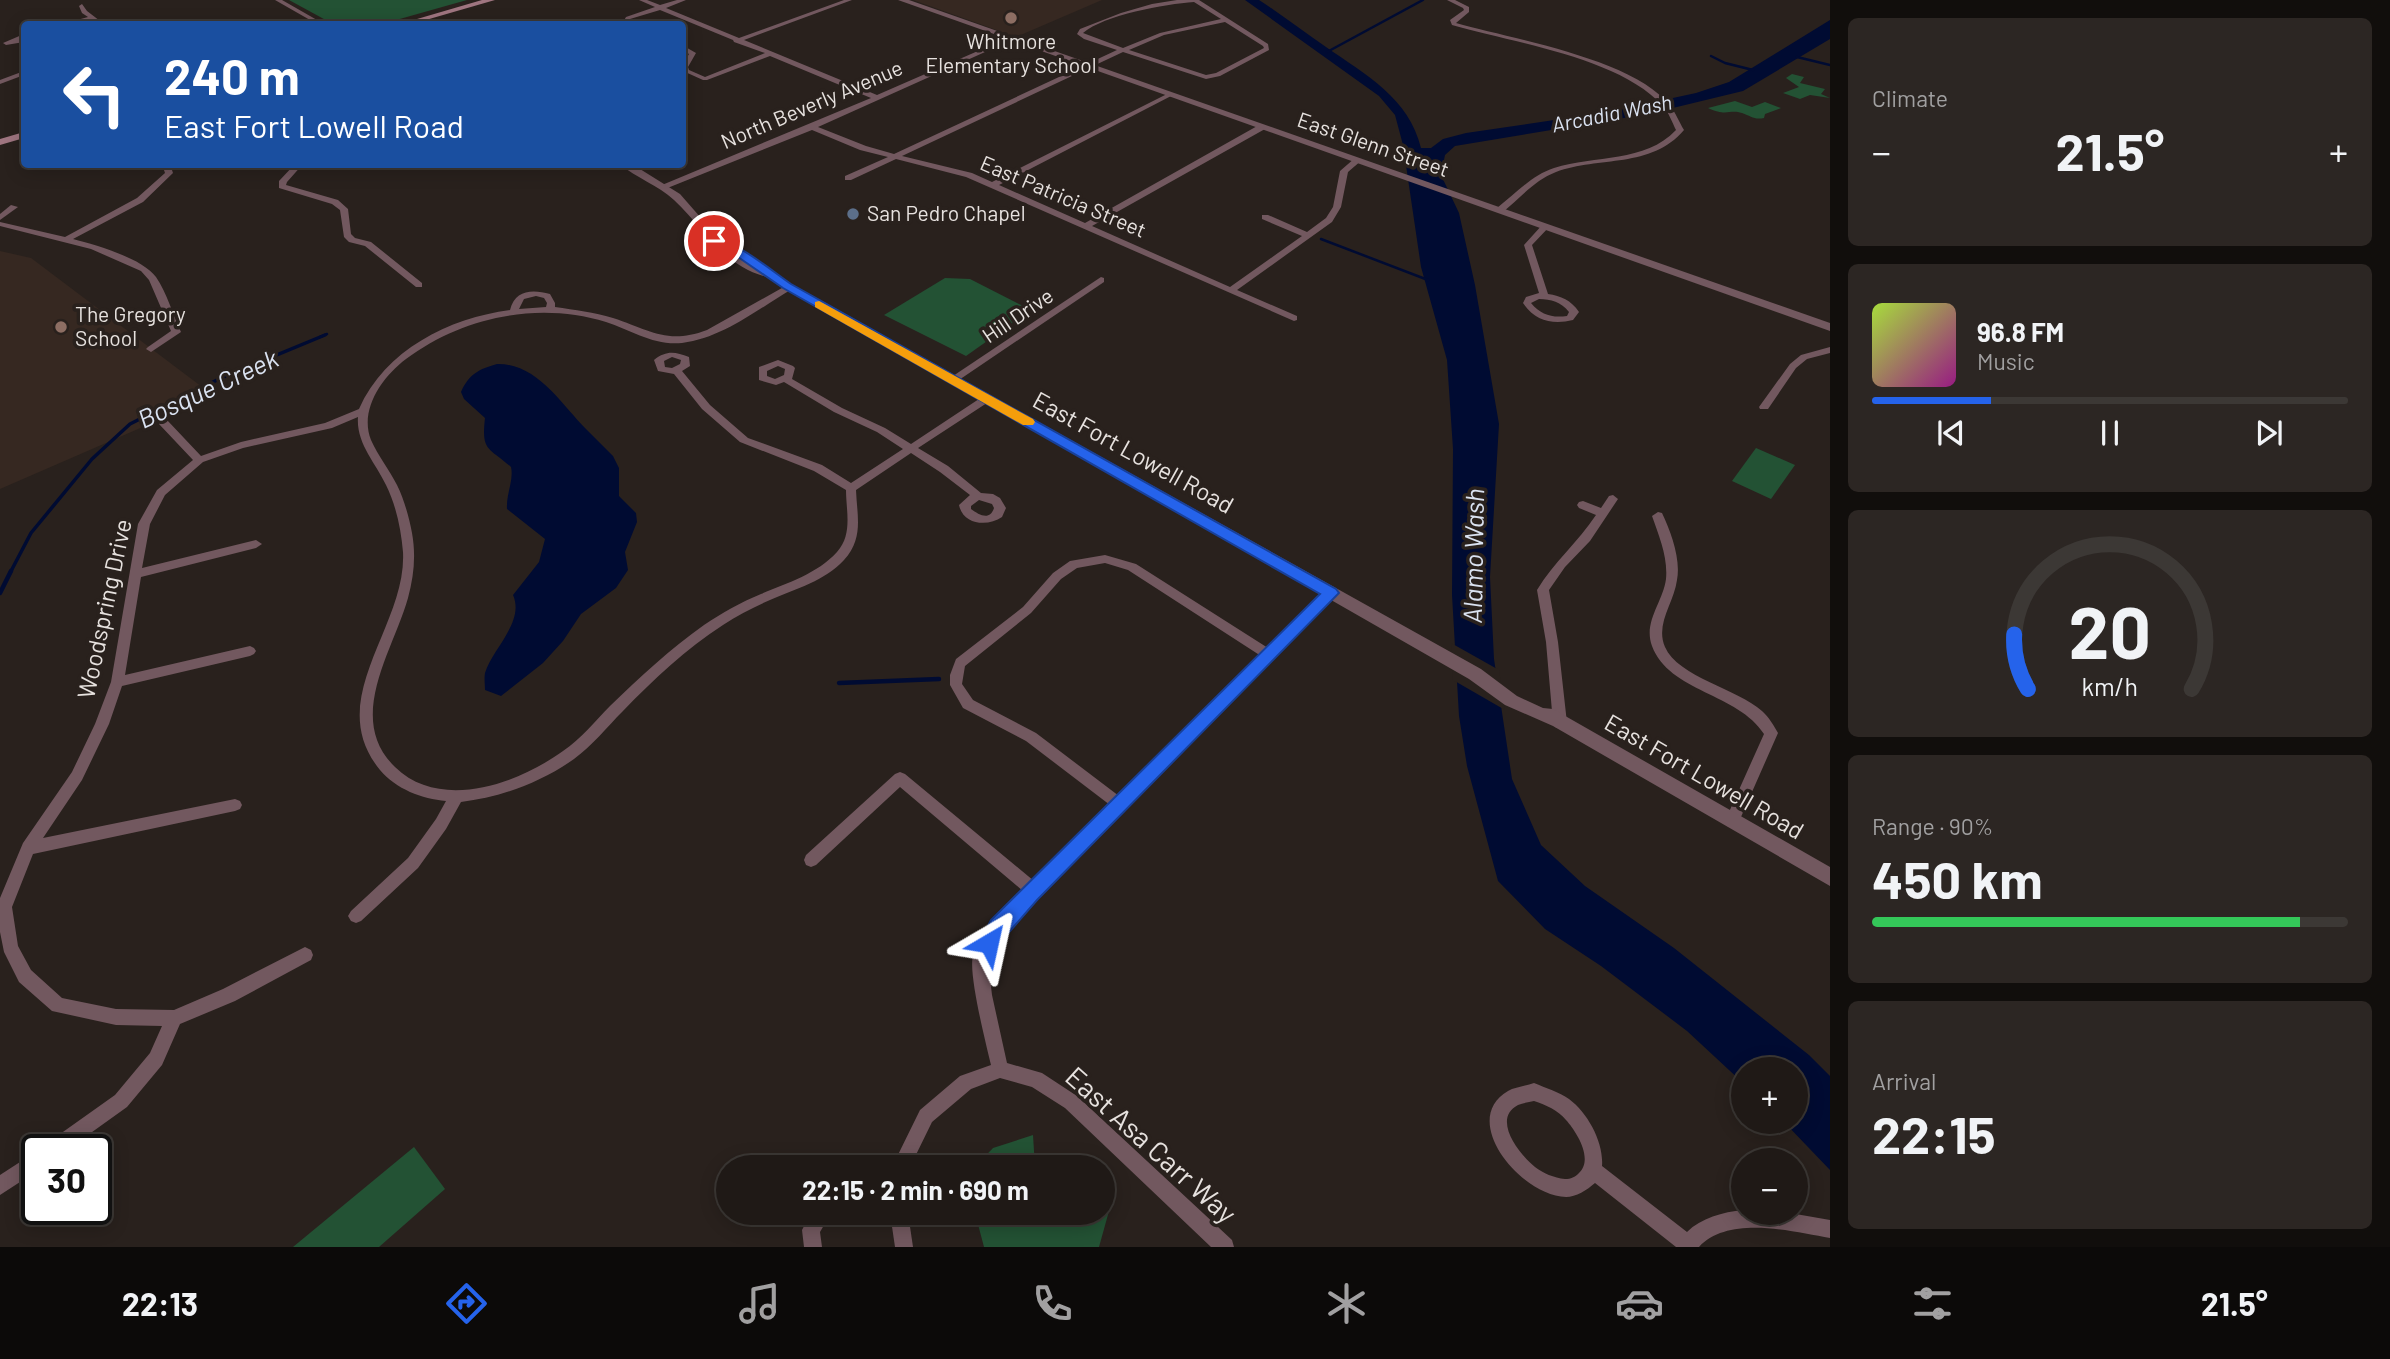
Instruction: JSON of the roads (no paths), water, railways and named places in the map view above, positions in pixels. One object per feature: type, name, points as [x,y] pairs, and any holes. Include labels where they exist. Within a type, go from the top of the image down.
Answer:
[{"type":"main road","points":[[420,21],[491,0]]},
{"type":"main road","points":[[0,142],[21,136]]},
{"type":"street","points":[[278,0],[316,21]]},
{"type":"street","points":[[642,0],[875,97]]},
{"type":"street","points":[[626,21],[628,18],[683,0]]},
{"type":"street","points":[[736,41],[849,0]]},
{"type":"street","name":"East Glenn Street","points":[[902,0],[1830,327]]},
{"type":"street","points":[[1194,0],[1266,45],[1266,49],[1218,75],[1206,78],[1080,34],[1092,25],[1156,3],[1194,0]]},
{"type":"street","points":[[1450,0],[1466,7],[1467,11],[1452,21],[1454,24],[1611,68],[1643,84],[1661,98],[1672,112],[1680,131],[1667,146],[1652,151],[1557,169],[1540,176],[1500,210]]},
{"type":"street","points":[[82,6],[84,12],[96,21]]},
{"type":"street","points":[[80,21],[92,18]]},
{"type":"street","points":[[848,178],[1121,50],[1162,34],[1224,20]]},
{"type":"street","name":"North Beverly Avenue","points":[[665,187],[811,127],[1012,38]]},
{"type":"street","points":[[686,49],[693,52],[686,64]]},
{"type":"street","points":[[686,68],[705,79],[769,54]]},
{"type":"street","points":[[0,82],[21,74]]},
{"type":"street","points":[[993,185],[1171,94]]},
{"type":"street","name":"East Patricia Street","points":[[811,127],[863,148],[969,175],[1294,318]]},
{"type":"street","points":[[1086,226],[1262,127]]},
{"type":"street","points":[[1232,289],[1329,219],[1337,207],[1344,171],[1358,160]]},
{"type":"street","points":[[64,241],[139,200],[169,173],[167,168]]},
{"type":"street","points":[[296,168],[283,181],[282,186],[335,202],[344,209],[347,235],[352,240],[368,244],[419,285]]},
{"type":"street","name":"East Fort Lowell Road","points":[[631,168],[676,196],[718,244],[742,255],[767,274],[1475,674],[1487,686],[1508,693],[1830,877]]},
{"type":"street","points":[[0,218],[14,207]]},
{"type":"street","points":[[1265,218],[1307,234]]},
{"type":"street","points":[[0,224],[94,247],[144,269],[153,279],[176,332],[151,349]]},
{"type":"street","points":[[1544,296],[1528,245],[1546,226]]},
{"type":"street","name":"Hill Drive","points":[[953,380],[1101,280]]},
{"type":"street","points":[[789,287],[705,334],[685,340],[662,340],[644,336],[585,312],[514,312],[484,318],[428,341],[401,359],[379,380],[360,412],[362,433],[400,505],[408,539],[409,564],[397,617],[375,676],[366,710],[368,734],[377,754],[394,775],[421,790],[456,797],[494,791],[534,775],[568,756],[639,686],[685,646],[750,603],[801,583],[829,565],[849,545],[853,524],[851,488]]},
{"type":"street","points":[[514,312],[515,302],[521,296],[540,293],[547,296],[551,303],[550,310]]},
{"type":"street","points":[[1764,407],[1793,366],[1804,357],[1830,350]]},
{"type":"street","points":[[676,370],[706,407],[744,440],[818,468],[851,488]]},
{"type":"street","points":[[785,379],[838,410],[881,430],[944,469],[978,496]]},
{"type":"street","points":[[851,488],[986,398]]},
{"type":"street","name":"Woodspring Drive","points":[[174,1018],[116,1017],[58,1005],[25,976],[10,947],[4,907],[28,848],[77,776],[102,724],[117,682],[144,524],[161,494],[200,460],[242,445],[328,426],[360,412]]},
{"type":"street","points":[[163,422],[200,460]]},
{"type":"street","points":[[1556,721],[1552,642],[1543,590],[1613,499]]},
{"type":"street","points":[[1583,505],[1603,514]]},
{"type":"street","points":[[1658,516],[1668,545],[1671,583],[1655,621],[1658,648],[1672,664],[1690,677],[1759,716],[1771,733],[1732,821]]},
{"type":"street","points":[[136,574],[256,544]]},
{"type":"street","points":[[1119,804],[1031,737],[968,704],[956,685],[960,663],[1027,610],[1057,576],[1073,564],[1105,559],[1132,567],[1268,654]]},
{"type":"street","points":[[907,1155],[926,1116],[966,1082],[1000,1070],[984,995],[980,959],[998,927],[1331,593]]},
{"type":"street","points":[[117,682],[250,651]]},
{"type":"street","points":[[811,860],[900,778],[1033,890]]},
{"type":"street","points":[[356,916],[413,863],[441,824],[456,797]]},
{"type":"street","points":[[28,848],[235,805]]},
{"type":"street","points":[[75,1134],[121,1101],[156,1059],[174,1018],[229,995],[305,955]]},
{"type":"street","name":"East Asa Carr Way","points":[[1000,1070],[1036,1079],[1071,1102],[1226,1247]]},
{"type":"street","points":[[1534,1092],[1559,1102],[1574,1115],[1589,1138],[1594,1160],[1592,1170],[1584,1182],[1567,1189],[1536,1180],[1514,1161],[1504,1146],[1498,1125],[1504,1103],[1516,1094],[1534,1092]]},
{"type":"street","points":[[1592,1170],[1687,1246],[1693,1236],[1732,1219],[1790,1222],[1830,1229]]},
{"type":"street","points":[[0,1186],[21,1171]]},
{"type":"street","points":[[813,1247],[811,1230],[814,1225]]},
{"type":"street","points":[[901,1225],[904,1247]]},
{"type":"water","name":"Alamo Wash","points":[[1245,0],[1259,0],[1384,89],[1407,115],[1421,148],[1431,148],[1443,139],[1466,133],[1608,112],[1696,93],[1729,82],[1830,20],[1830,39],[1743,91],[1648,114],[1455,146],[1445,155],[1441,175],[1459,213],[1475,285],[1499,424],[1490,577],[1494,659],[1512,779],[1541,845],[1585,886],[1674,948],[1809,1055],[1830,1076],[1830,1170],[1796,1134],[1808,1134],[1808,1057],[1731,1057],[1731,1072],[1687,1031],[1601,966],[1545,929],[1498,881],[1467,766],[1459,716],[1452,595],[1453,449],[1447,360],[1421,267],[1403,145],[1395,115],[1379,96]]},
{"type":"water","points":[[497,364],[511,365],[536,378],[613,456],[619,468],[619,496],[636,513],[637,522],[625,552],[628,570],[616,588],[581,614],[563,641],[543,663],[501,696],[485,690],[485,673],[515,615],[513,595],[539,562],[545,539],[507,509],[511,467],[488,448],[484,437],[485,418],[464,399],[461,392],[475,373]]},
{"type":"waterway","points":[[1327,52],[1423,0]]},
{"type":"waterway","points":[[1711,56],[1725,63],[1753,70]]},
{"type":"waterway","points":[[1797,57],[1830,65]]},
{"type":"waterway","points":[[1321,239],[1428,280]]},
{"type":"waterway","name":"Bosque Creek","points":[[320,337],[327,334]]},
{"type":"waterway","name":"Bosque Creek","points":[[10,573],[31,533],[92,459],[130,424],[219,379],[325,335]]},
{"type":"waterway","name":"Bosque Creek","points":[[0,593],[10,573]]},
{"type":"waterway","points":[[839,683],[939,679]]},
{"type":"place","name":"Whitmore Elementary School","points":[[1011,18]]},
{"type":"place","name":"San Pedro Chapel","points":[[853,214]]},
{"type":"place","name":"The Gregory School","points":[[61,327]]},
{"type":"water label","name":"Arcadia Wash","points":[[1612,114]]}]
